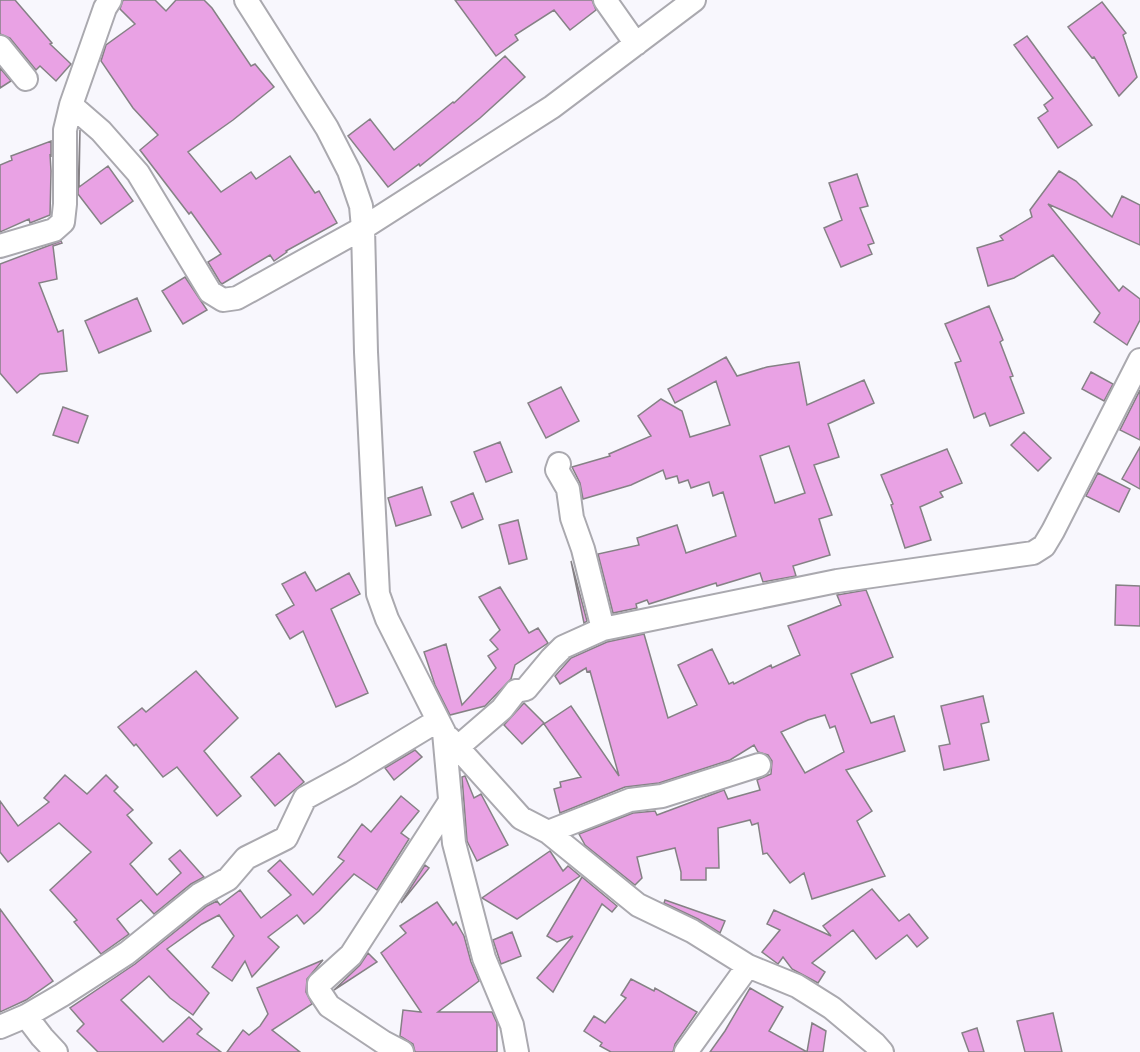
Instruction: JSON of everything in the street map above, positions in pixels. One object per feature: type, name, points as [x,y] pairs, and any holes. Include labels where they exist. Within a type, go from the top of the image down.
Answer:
[{"type":"street","points":[[0,246],[54,230],[63,222],[65,130],[71,105],[105,8],[110,0]]},
{"type":"street","points":[[246,0],[327,128],[349,171],[361,206],[378,594],[387,619],[446,734],[520,818],[548,832],[638,905],[692,931],[748,966],[797,986],[832,1008],[882,1052]]},
{"type":"street","points":[[605,0],[636,44]]},
{"type":"street","points":[[71,105],[101,131],[138,174],[210,292],[223,300],[237,298],[363,228],[552,107],[694,0]]},
{"type":"street","points":[[0,47],[26,79]]},
{"type":"street","points":[[0,1027],[26,1016],[127,953],[199,895],[228,879],[246,858],[286,838],[305,798],[351,773],[502,709],[516,692],[526,689],[563,647],[603,629],[837,581],[1033,553],[1044,546],[1053,531],[1140,360]]},
{"type":"street","points":[[559,464],[557,470],[568,489],[572,518],[584,549],[603,629]]},
{"type":"street","points":[[446,734],[449,803],[454,843],[484,958],[512,1025],[517,1052]]},
{"type":"street","points":[[548,832],[630,800],[662,796],[759,765]]},
{"type":"street","points":[[402,1052],[382,1042],[329,1006],[319,991],[319,984],[351,955],[449,803]]},
{"type":"street","points":[[686,1052],[748,966]]},
{"type":"street","points":[[26,1016],[56,1052]]},
{"type":"building","points":[[0,0],[15,0],[52,43],[50,44],[71,64],[56,81],[40,66],[36,70],[10,38],[0,34]]},
{"type":"building","points":[[123,0],[155,0],[166,11],[176,0],[204,0],[212,8],[251,66],[255,64],[274,87],[188,152],[221,192],[251,172],[256,179],[290,156],[315,193],[319,191],[337,223],[286,251],[274,261],[270,255],[222,284],[220,282],[208,262],[221,254],[191,212],[189,214],[140,150],[158,135],[133,108],[101,61],[106,45],[135,24],[120,9]]},
{"type":"building","points":[[455,0],[592,0],[596,10],[570,30],[554,10],[515,35],[518,40],[496,56]]},
{"type":"building","points":[[1102,2],[1126,33],[1123,35],[1137,77],[1119,96],[1094,57],[1092,58],[1068,27]]},
{"type":"building","points":[[1027,36],[1092,125],[1058,148],[1038,118],[1048,111],[1044,105],[1053,98],[1014,45]]},
{"type":"building","points":[[505,56],[525,77],[480,118],[420,166],[419,164],[388,187],[348,136],[370,119],[394,150],[454,103]]},
{"type":"building","points":[[0,68],[11,81],[0,88]]},
{"type":"building","points":[[80,130],[79,187],[108,166],[133,201],[101,224],[78,194]]},
{"type":"building","points":[[51,141],[50,215],[30,223],[29,219],[0,232],[0,165],[12,160],[11,156]]},
{"type":"building","points":[[1059,171],[1076,181],[1112,217],[1122,196],[1140,205],[1140,245],[1048,204],[1119,291],[1123,286],[1140,299],[1140,320],[1127,345],[1094,322],[1100,313],[1053,255],[1014,278],[988,286],[977,248],[1003,240],[1000,236],[1032,217],[1030,210]]},
{"type":"building","points":[[857,174],[868,206],[860,208],[874,243],[868,245],[872,254],[841,267],[824,228],[842,220],[829,183]]},
{"type":"building","points":[[61,241],[62,243],[53,246],[57,279],[39,283],[58,332],[63,330],[67,371],[40,374],[17,393],[0,373],[0,264]]},
{"type":"building","points":[[185,277],[207,310],[183,324],[162,291]]},
{"type":"building","points":[[137,298],[151,331],[99,353],[85,321]]},
{"type":"building","points":[[989,306],[1003,340],[1000,342],[1013,376],[1010,377],[1024,413],[990,426],[985,413],[974,418],[955,363],[961,361],[945,324]]},
{"type":"building","points":[[726,357],[737,376],[767,367],[799,362],[807,405],[864,380],[874,403],[828,424],[839,457],[814,465],[832,515],[819,519],[830,555],[793,566],[796,576],[763,582],[760,573],[717,586],[716,583],[649,604],[647,600],[636,604],[637,608],[613,613],[598,554],[639,545],[637,538],[677,525],[686,553],[736,536],[723,492],[713,496],[709,482],[691,488],[688,480],[679,483],[677,476],[666,479],[663,470],[631,485],[583,499],[580,483],[572,467],[610,456],[609,454],[651,436],[638,416],[661,399],[682,411],[690,437],[730,425],[716,381],[675,403],[668,389]],"holes":[[[789,446],[805,493],[775,503],[760,456]]]},
{"type":"building","points":[[1091,372],[1113,384],[1104,401],[1082,389]]},
{"type":"building","points":[[561,387],[579,421],[546,438],[528,403]]},
{"type":"building","points":[[1140,390],[1140,440],[1120,430]]},
{"type":"building","points":[[63,407],[88,416],[78,443],[53,435]]},
{"type":"building","points":[[1024,432],[1051,458],[1038,471],[1011,445]]},
{"type":"building","points":[[500,442],[512,472],[486,482],[474,452]]},
{"type":"building","points":[[1140,447],[1140,489],[1122,479]]},
{"type":"building","points":[[947,449],[962,483],[940,492],[943,497],[920,507],[931,540],[905,548],[891,505],[893,504],[881,475]]},
{"type":"building","points":[[1098,473],[1130,489],[1119,512],[1086,496]]},
{"type":"building","points":[[422,487],[431,515],[396,526],[388,498]]},
{"type":"building","points":[[473,493],[483,519],[462,528],[451,502]]},
{"type":"building","points":[[518,520],[527,559],[509,564],[499,525]]},
{"type":"building","points":[[571,561],[587,621],[584,623]]},
{"type":"building","points":[[305,572],[316,591],[349,573],[360,594],[331,609],[368,693],[336,707],[303,631],[290,639],[276,615],[294,605],[282,584]]},
{"type":"building","points":[[1116,585],[1140,586],[1140,626],[1115,625]]},
{"type":"building","points":[[500,587],[529,633],[538,628],[548,643],[515,665],[511,679],[485,706],[450,715],[435,685],[424,652],[446,644],[462,705],[496,668],[488,656],[498,649],[490,640],[500,630],[479,597]]},
{"type":"building","points":[[866,590],[893,657],[851,674],[871,723],[894,716],[905,751],[846,770],[872,811],[857,821],[885,876],[812,899],[804,873],[790,883],[767,853],[763,854],[758,823],[752,825],[750,820],[718,828],[719,868],[706,868],[706,880],[681,880],[675,848],[637,857],[642,878],[635,885],[585,845],[579,834],[633,813],[655,811],[657,815],[724,790],[728,799],[760,790],[757,780],[771,774],[772,761],[768,755],[758,752],[754,745],[730,760],[659,783],[625,787],[560,813],[554,789],[561,787],[560,782],[581,777],[544,724],[571,706],[619,776],[590,671],[587,672],[586,668],[560,684],[555,676],[571,658],[607,642],[644,634],[668,718],[697,705],[678,665],[712,649],[729,684],[733,682],[734,684],[771,665],[772,668],[800,655],[788,626],[841,605],[837,595]],"holes":[[[825,715],[830,728],[835,726],[844,752],[805,773],[781,732]]]},
{"type":"building","points":[[196,671],[238,718],[204,751],[241,796],[217,816],[177,767],[163,777],[136,744],[134,746],[118,727],[142,708],[146,712]]},
{"type":"building","points":[[983,696],[989,722],[981,724],[989,760],[944,770],[939,746],[950,744],[941,706]]},
{"type":"building","points":[[524,703],[544,723],[522,744],[504,725]]},
{"type":"building","points":[[415,750],[422,757],[394,780],[385,768]]},
{"type":"building","points":[[279,753],[304,782],[275,806],[251,777]]},
{"type":"building","points":[[65,775],[87,794],[106,775],[118,787],[114,791],[133,810],[127,815],[152,843],[130,864],[157,895],[181,873],[169,859],[180,850],[204,877],[191,884],[154,914],[141,900],[117,919],[129,934],[101,954],[74,922],[77,920],[50,890],[91,852],[59,823],[8,862],[0,852],[0,801],[18,826],[49,802],[44,798]]},
{"type":"building","points":[[465,776],[474,798],[481,794],[508,845],[477,861],[467,841],[462,777]]},
{"type":"building","points":[[401,796],[419,811],[401,833],[409,839],[377,890],[354,874],[304,924],[297,915],[268,937],[279,947],[252,977],[245,961],[232,981],[212,967],[234,936],[219,915],[202,924],[167,949],[209,993],[193,1015],[170,998],[149,976],[121,1000],[163,1042],[189,1017],[202,1029],[197,1034],[221,1052],[98,1052],[77,1031],[84,1024],[70,1008],[135,964],[207,906],[217,901],[220,905],[240,890],[261,918],[291,895],[268,871],[280,860],[313,895],[344,861],[338,857],[362,824],[371,832]]},
{"type":"building","points":[[550,851],[563,871],[568,866],[580,876],[517,919],[482,898]]},
{"type":"building","points":[[425,865],[429,868],[401,903]]},
{"type":"building","points":[[582,877],[617,906],[612,912],[602,904],[553,992],[537,978],[573,936],[557,942],[547,936]]},
{"type":"building","points":[[872,889],[899,921],[909,914],[928,938],[917,947],[907,935],[876,959],[853,930],[812,963],[825,972],[818,983],[792,969],[783,957],[778,964],[762,952],[780,930],[767,924],[774,910],[831,936],[823,926]]},
{"type":"building","points":[[665,900],[725,921],[720,933],[698,919],[664,903]]},
{"type":"building","points":[[437,902],[453,925],[456,922],[464,936],[479,981],[438,1012],[492,1012],[497,1023],[497,1052],[415,1052],[413,1044],[400,1036],[403,1010],[421,1012],[381,953],[406,933],[400,926]]},
{"type":"building","points":[[0,909],[53,981],[26,1000],[0,1012]]},
{"type":"building","points":[[512,932],[521,956],[501,964],[493,940]]},
{"type":"building","points":[[368,953],[377,962],[334,990],[360,965]]},
{"type":"building","points":[[323,960],[307,979],[306,992],[312,1004],[272,1030],[300,1052],[227,1052],[243,1030],[249,1035],[260,1026],[268,1014],[257,988]]},
{"type":"building","points":[[631,979],[654,991],[655,988],[697,1012],[675,1044],[673,1052],[611,1052],[600,1046],[602,1043],[584,1031],[594,1016],[605,1023],[626,998],[621,995]]},
{"type":"building","points":[[750,988],[783,1007],[769,1031],[807,1052],[710,1052]]},
{"type":"building","points":[[1053,1013],[1062,1052],[1025,1052],[1017,1021]]},
{"type":"building","points":[[812,1023],[826,1031],[823,1052],[807,1052]]},
{"type":"building","points":[[977,1028],[984,1052],[969,1052],[962,1033]]}]
